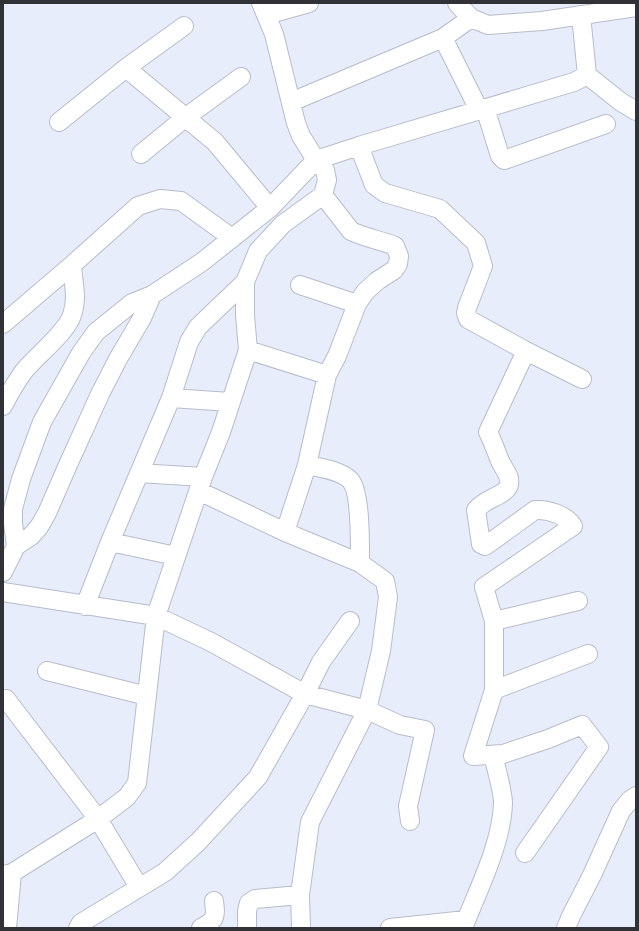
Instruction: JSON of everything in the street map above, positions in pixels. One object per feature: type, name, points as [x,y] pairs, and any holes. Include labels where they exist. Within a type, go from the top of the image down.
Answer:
[{"type":"street","points":[[85,606],[110,542],[171,398],[188,342],[198,327],[245,282],[258,250],[283,224],[323,195],[327,180],[325,170],[316,160],[301,136],[296,123],[274,34],[263,9],[309,3]]},
{"type":"street","points":[[457,3],[471,18],[488,25],[542,21],[636,7]]},
{"type":"street","points":[[581,16],[587,75],[621,102],[636,111]]},
{"type":"street","points":[[291,102],[443,38],[471,18]]},
{"type":"street","points":[[58,122],[126,68],[184,26]]},
{"type":"street","points":[[443,38],[482,109],[500,156],[504,160],[606,124]]},
{"type":"street","points":[[126,68],[215,142],[270,208]]},
{"type":"street","points":[[16,546],[13,509],[21,479],[42,422],[81,354],[96,332],[132,303],[152,295],[202,262],[270,208],[316,160],[574,82],[587,75]]},
{"type":"street","points":[[141,154],[186,117],[241,77]]},
{"type":"street","points":[[359,146],[374,185],[385,193],[440,209],[476,243],[483,266],[467,308],[466,313],[468,319],[582,378]]},
{"type":"street","points":[[285,532],[307,465],[326,375],[337,356],[357,304],[364,292],[376,281],[394,270],[398,264],[399,256],[396,246],[351,231],[323,195]]},
{"type":"street","points":[[3,324],[138,206],[160,199],[181,201],[232,238]]},
{"type":"street","points":[[3,406],[9,393],[24,371],[64,328],[72,316],[75,302],[72,265]]},
{"type":"street","points":[[7,928],[7,874],[98,819],[127,797],[137,783],[156,616],[201,484],[221,432],[248,350],[245,282]]},
{"type":"street","points":[[300,285],[357,304]]},
{"type":"street","points":[[3,572],[16,546],[31,536],[39,527],[47,513],[100,394],[142,318],[152,295]]},
{"type":"street","points":[[248,350],[326,375]]},
{"type":"street","points":[[525,853],[599,747],[582,725],[541,742],[503,754],[473,756],[494,690],[494,621],[484,587],[573,526],[570,521],[550,511],[542,509],[536,510],[485,546],[481,544],[476,510],[480,505],[502,493],[508,488],[510,482],[488,432],[526,350]]},
{"type":"street","points":[[171,398],[230,402]]},
{"type":"street","points":[[307,465],[342,474],[352,481],[360,522],[360,563]]},
{"type":"street","points":[[139,473],[201,484],[285,532],[360,563],[385,581],[388,597],[381,651],[367,710],[310,822],[300,895],[300,928]]},
{"type":"street","points":[[110,542],[176,556]]},
{"type":"street","points":[[3,592],[156,616],[211,642],[305,694],[367,710],[400,725],[426,730],[408,806],[410,821]]},
{"type":"street","points":[[494,621],[578,601]]},
{"type":"street","points":[[78,928],[81,923],[138,887],[166,872],[198,842],[258,778],[305,694],[321,662],[350,621]]},
{"type":"street","points":[[494,690],[588,654]]},
{"type":"street","points":[[47,671],[147,696]]},
{"type":"street","points":[[6,699],[98,819],[138,887]]},
{"type":"street","points":[[390,928],[465,924],[495,846],[500,828],[503,801],[493,755]]},
{"type":"street","points":[[566,928],[621,811],[630,800],[636,796]]},
{"type":"street","points":[[247,928],[247,911],[249,903],[255,900],[300,895]]},
{"type":"street","points":[[202,928],[212,922],[215,914],[214,901]]}]
